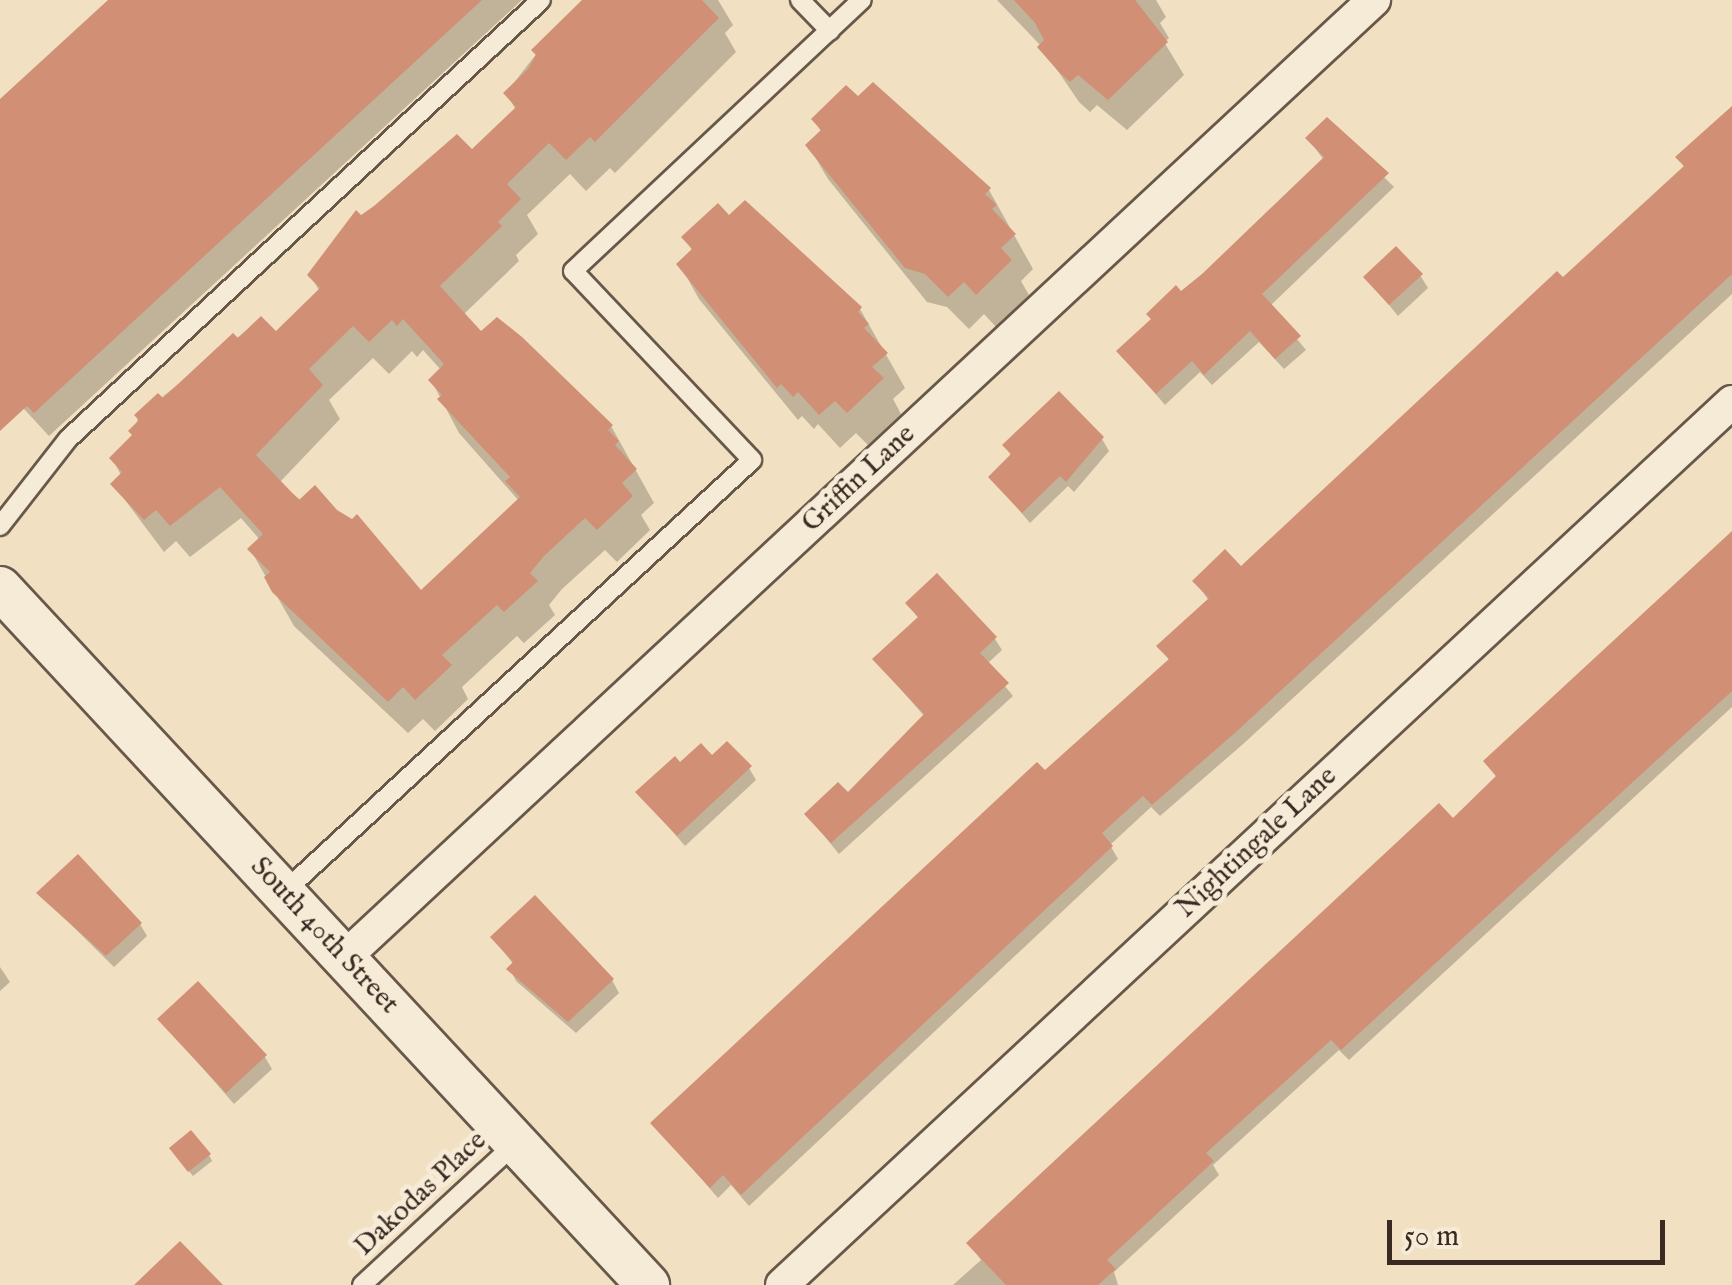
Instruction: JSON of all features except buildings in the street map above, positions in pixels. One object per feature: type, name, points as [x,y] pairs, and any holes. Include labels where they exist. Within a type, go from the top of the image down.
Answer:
[{"type":"street","name":"Griffin Lane","points":[[344,958],[1374,0]]},
{"type":"street","name":"Nightingale Lane","points":[[782,1285],[1732,402]]},
{"type":"street","name":"South 40th Street","points":[[0,588],[648,1285]]},
{"type":"lane","points":[[0,526],[68,439],[542,0]]},
{"type":"lane","points":[[800,0],[830,31]]},
{"type":"lane","points":[[283,892],[752,460],[574,271],[862,0]]},
{"type":"lane","name":"Dakodas Place","points":[[362,1285],[516,1143]]}]
